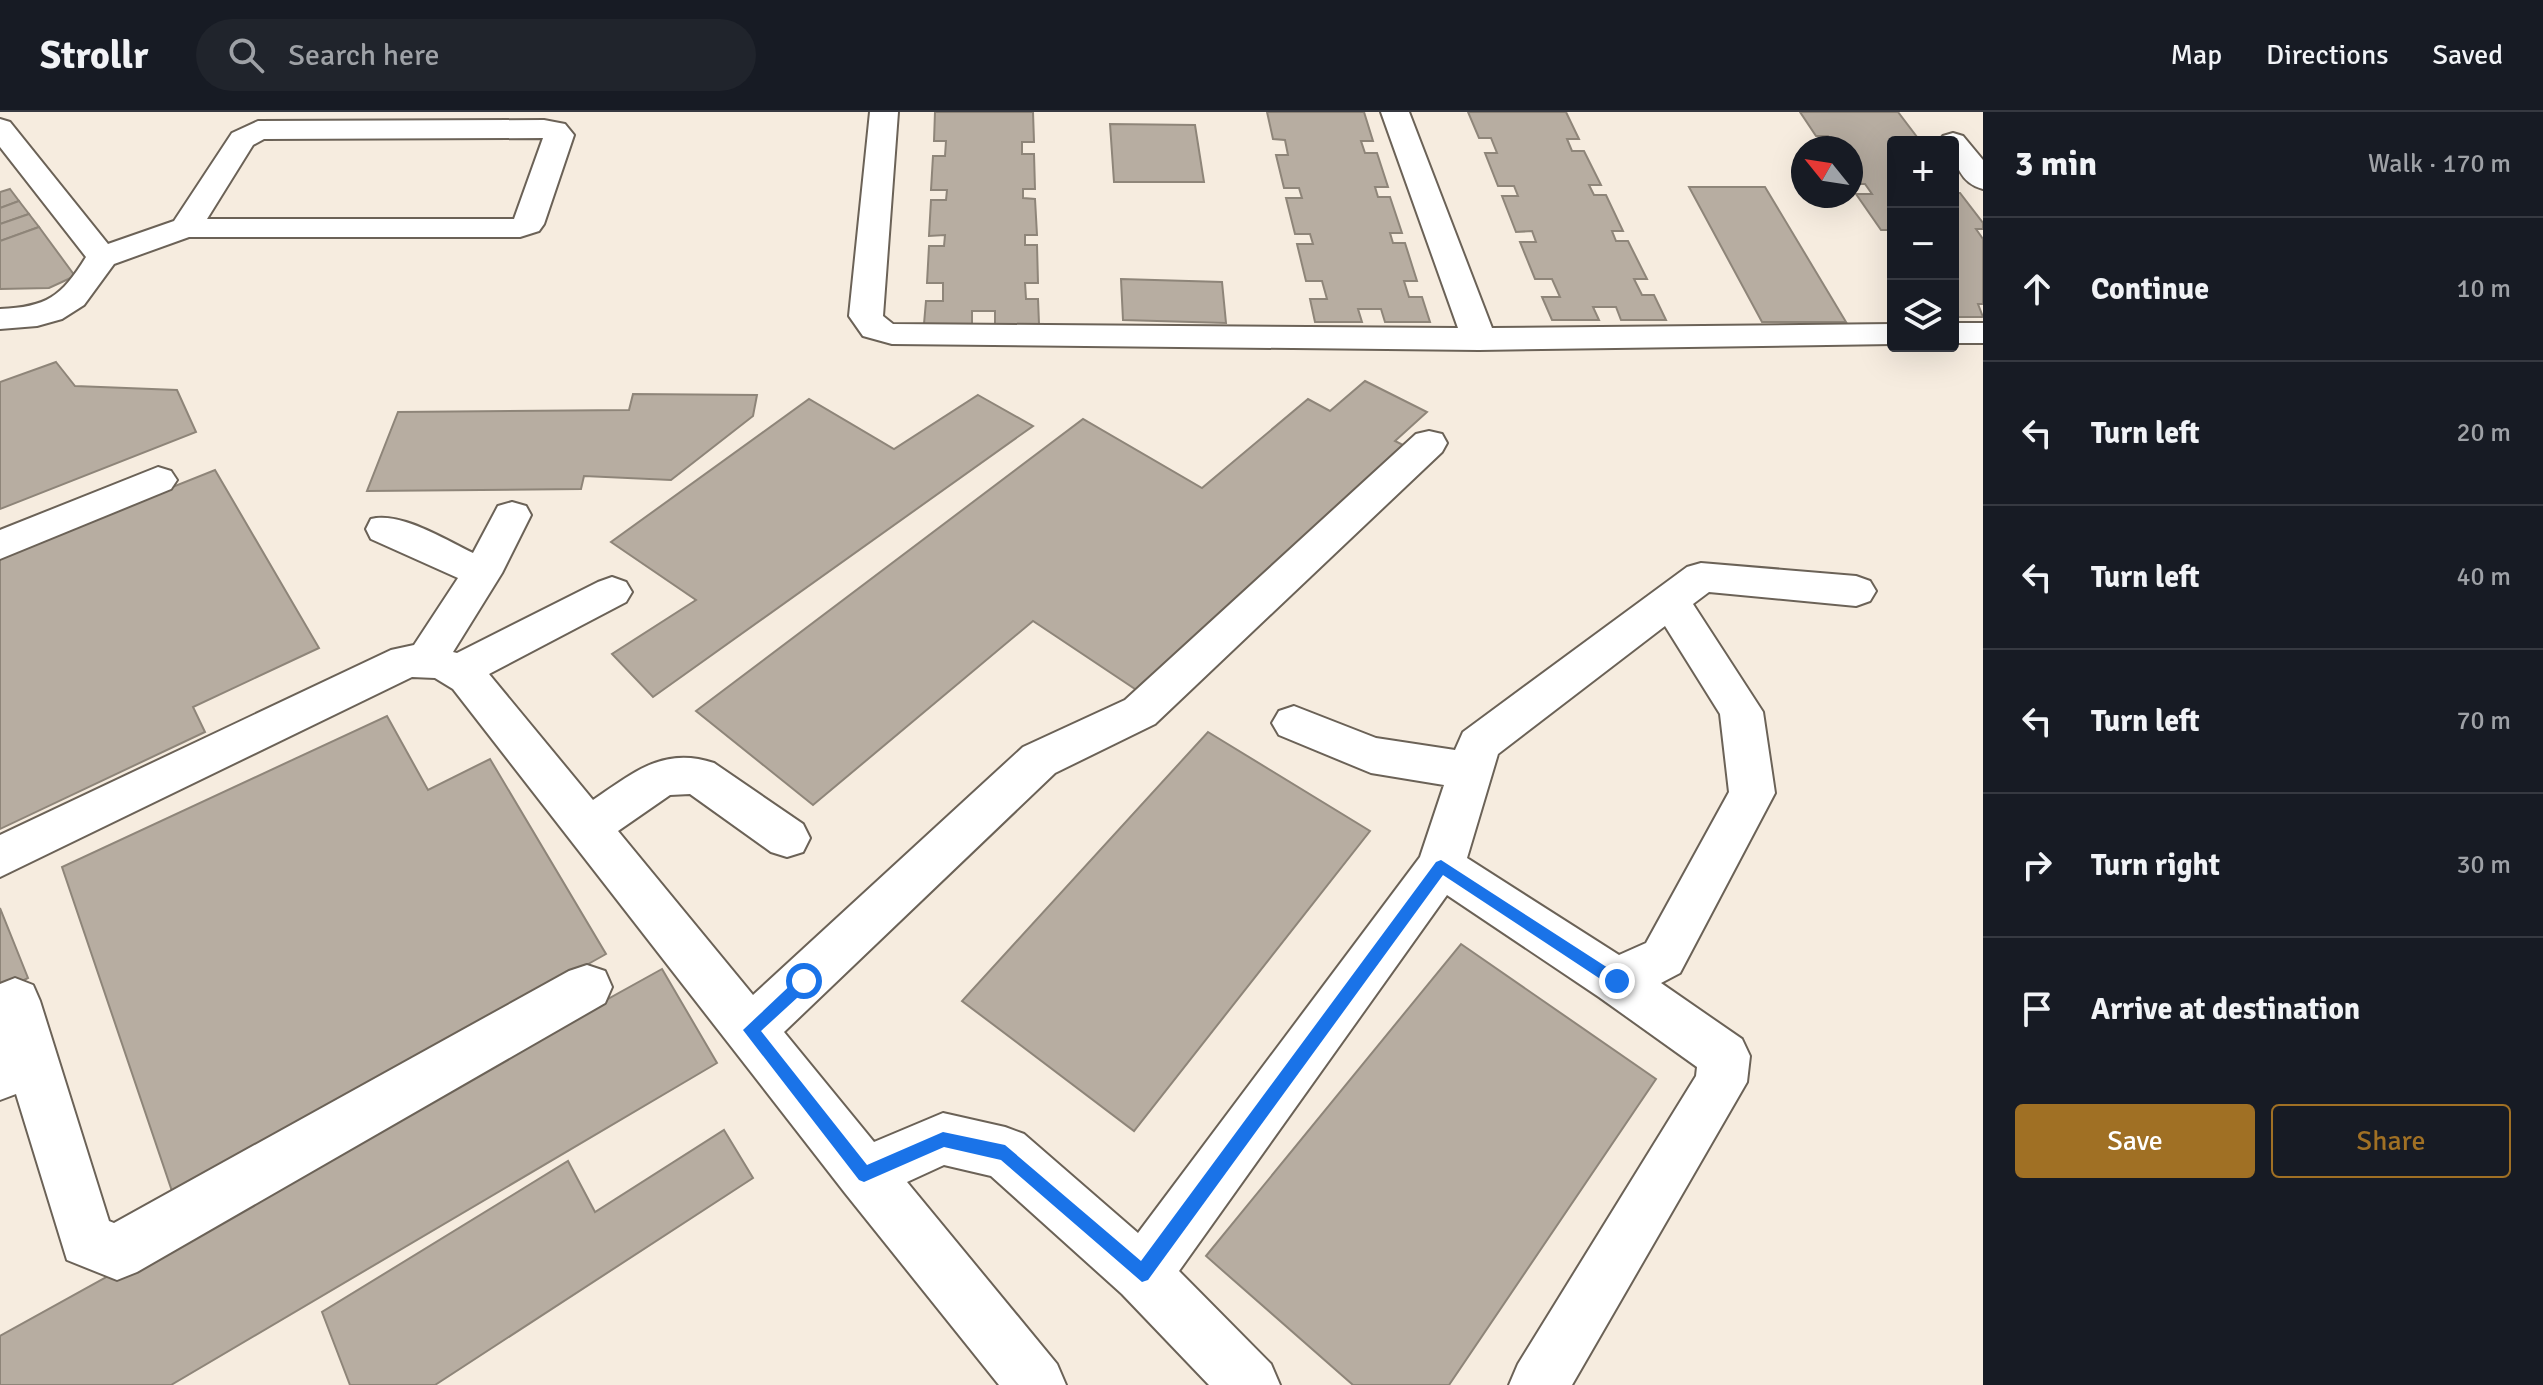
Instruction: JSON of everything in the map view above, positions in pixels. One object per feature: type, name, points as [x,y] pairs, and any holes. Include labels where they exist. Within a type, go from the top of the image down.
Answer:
[{"type":"lane","points":[[884,112],[866,316],[875,329],[892,334],[1479,339],[1887,334]]},
{"type":"lane","points":[[1395,112],[1479,339]]},
{"type":"lane","points":[[0,128],[102,257]]},
{"type":"lane","points":[[16,319],[53,311],[82,292],[102,257],[186,228],[520,228],[528,224],[559,135],[555,130],[544,129],[258,130],[242,139],[186,228]]},
{"type":"lane","points":[[1948,135],[1983,180]]},
{"type":"lane","points":[[1959,333],[1983,333]]},
{"type":"lane","points":[[751,1030],[1039,760],[1140,712],[1429,443]]},
{"type":"lane","points":[[0,545],[158,480]]},
{"type":"lane","points":[[443,665],[482,573],[512,515]]},
{"type":"lane","points":[[385,529],[482,573]]},
{"type":"lane","points":[[1142,1274],[1441,866],[1479,744],[1701,577],[1856,591]]},
{"type":"lane","points":[[0,857],[406,661],[443,665],[501,652],[612,592]]},
{"type":"lane","points":[[1617,981],[1663,958],[1752,793],[1741,712],[1670,601]]},
{"type":"lane","points":[[443,665],[468,678],[1036,1385]]},
{"type":"lane","points":[[1294,723],[1371,755],[1471,771]]},
{"type":"lane","points":[[588,827],[662,777],[698,776],[787,838]]},
{"type":"lane","points":[[1441,866],[1617,981],[1724,1056],[1721,1082],[1539,1385]]},
{"type":"lane","points":[[15,1001],[16,1067],[87,1240],[117,1252],[587,987]]},
{"type":"lane","points":[[864,1174],[943,1139],[1005,1153],[1142,1274],[1250,1385]]},
{"type":"building","points":[[935,112],[1033,112],[1034,142],[1022,142],[1022,154],[1034,154],[1035,189],[1023,189],[1023,198],[1035,199],[1037,235],[1025,235],[1025,245],[1037,245],[1038,283],[1025,283],[1026,299],[1038,299],[1039,324],[995,324],[995,311],[972,311],[972,324],[924,324],[926,301],[943,301],[943,283],[927,283],[929,246],[944,246],[945,235],[929,236],[931,200],[946,200],[947,190],[931,190],[933,156],[945,156],[946,141],[934,141]]},
{"type":"building","points":[[1267,112],[1364,112],[1373,141],[1361,141],[1365,153],[1377,153],[1388,187],[1375,187],[1378,197],[1390,197],[1402,233],[1390,233],[1393,243],[1405,243],[1417,281],[1404,281],[1409,297],[1422,297],[1430,322],[1385,322],[1381,309],[1358,309],[1362,322],[1315,322],[1310,299],[1327,299],[1322,281],[1306,281],[1297,244],[1313,244],[1310,234],[1295,234],[1286,198],[1302,198],[1299,188],[1284,188],[1276,155],[1288,155],[1285,140],[1273,139]]},
{"type":"building","points":[[1468,112],[1566,112],[1579,139],[1567,139],[1572,151],[1584,151],[1601,185],[1589,185],[1594,195],[1606,195],[1623,231],[1612,231],[1616,241],[1628,241],[1647,279],[1634,279],[1642,295],[1654,295],[1666,320],[1621,320],[1616,307],[1593,307],[1599,320],[1552,320],[1542,297],[1560,297],[1552,279],[1535,279],[1520,242],[1536,242],[1532,231],[1516,232],[1502,196],[1518,196],[1514,186],[1498,186],[1485,153],[1497,153],[1491,138],[1479,138]]},
{"type":"building","points":[[1800,112],[1898,112],[1916,136],[1887,136],[1887,230],[1881,230],[1863,204],[1863,194],[1872,194],[1863,184],[1863,136],[1816,136]]},
{"type":"building","points":[[1110,124],[1195,125],[1204,182],[1114,182]]},
{"type":"building","points":[[1689,187],[1765,187],[1846,322],[1762,322]]},
{"type":"building","points":[[10,189],[19,201],[0,208],[0,192]]},
{"type":"building","points":[[1959,193],[1983,223],[1983,229],[1976,229],[1983,239],[1983,304],[1978,304],[1983,317],[1959,317]]},
{"type":"building","points":[[19,201],[29,214],[0,224],[0,208]]},
{"type":"building","points":[[29,214],[39,227],[0,241],[0,224]]},
{"type":"building","points":[[39,227],[75,276],[49,288],[0,289],[0,241]]},
{"type":"building","points":[[1121,279],[1222,282],[1226,323],[1123,320]]},
{"type":"building","points":[[56,362],[75,386],[177,390],[196,432],[0,509],[0,382]]},
{"type":"building","points":[[1365,381],[1427,412],[1395,441],[1405,446],[1138,691],[1033,621],[813,805],[696,711],[1083,419],[1202,488],[1308,399],[1330,411]]},
{"type":"building","points":[[633,394],[757,395],[753,416],[671,480],[584,476],[581,489],[367,491],[398,412],[629,410]]},
{"type":"building","points":[[978,395],[1033,426],[653,697],[612,654],[696,600],[611,542],[809,399],[894,449]]},
{"type":"building","points":[[215,470],[319,648],[193,707],[205,732],[0,829],[0,556]]},
{"type":"building","points":[[387,716],[428,790],[490,759],[606,954],[174,1197],[62,867]]},
{"type":"building","points":[[1208,732],[1370,831],[1134,1131],[962,1001]]},
{"type":"building","points":[[0,908],[28,978],[0,993]]},
{"type":"building","points":[[1461,944],[1656,1079],[1449,1385],[1353,1385],[1206,1256]]},
{"type":"building","points":[[662,969],[717,1063],[171,1385],[0,1385],[0,1336]]},
{"type":"building","points":[[724,1130],[753,1178],[435,1385],[350,1385],[322,1312],[568,1161],[595,1212]]},
{"type":"route","points":[[804,981],[751,1030],[864,1174],[943,1139],[1005,1153],[1142,1274],[1441,866],[1617,981]]}]
